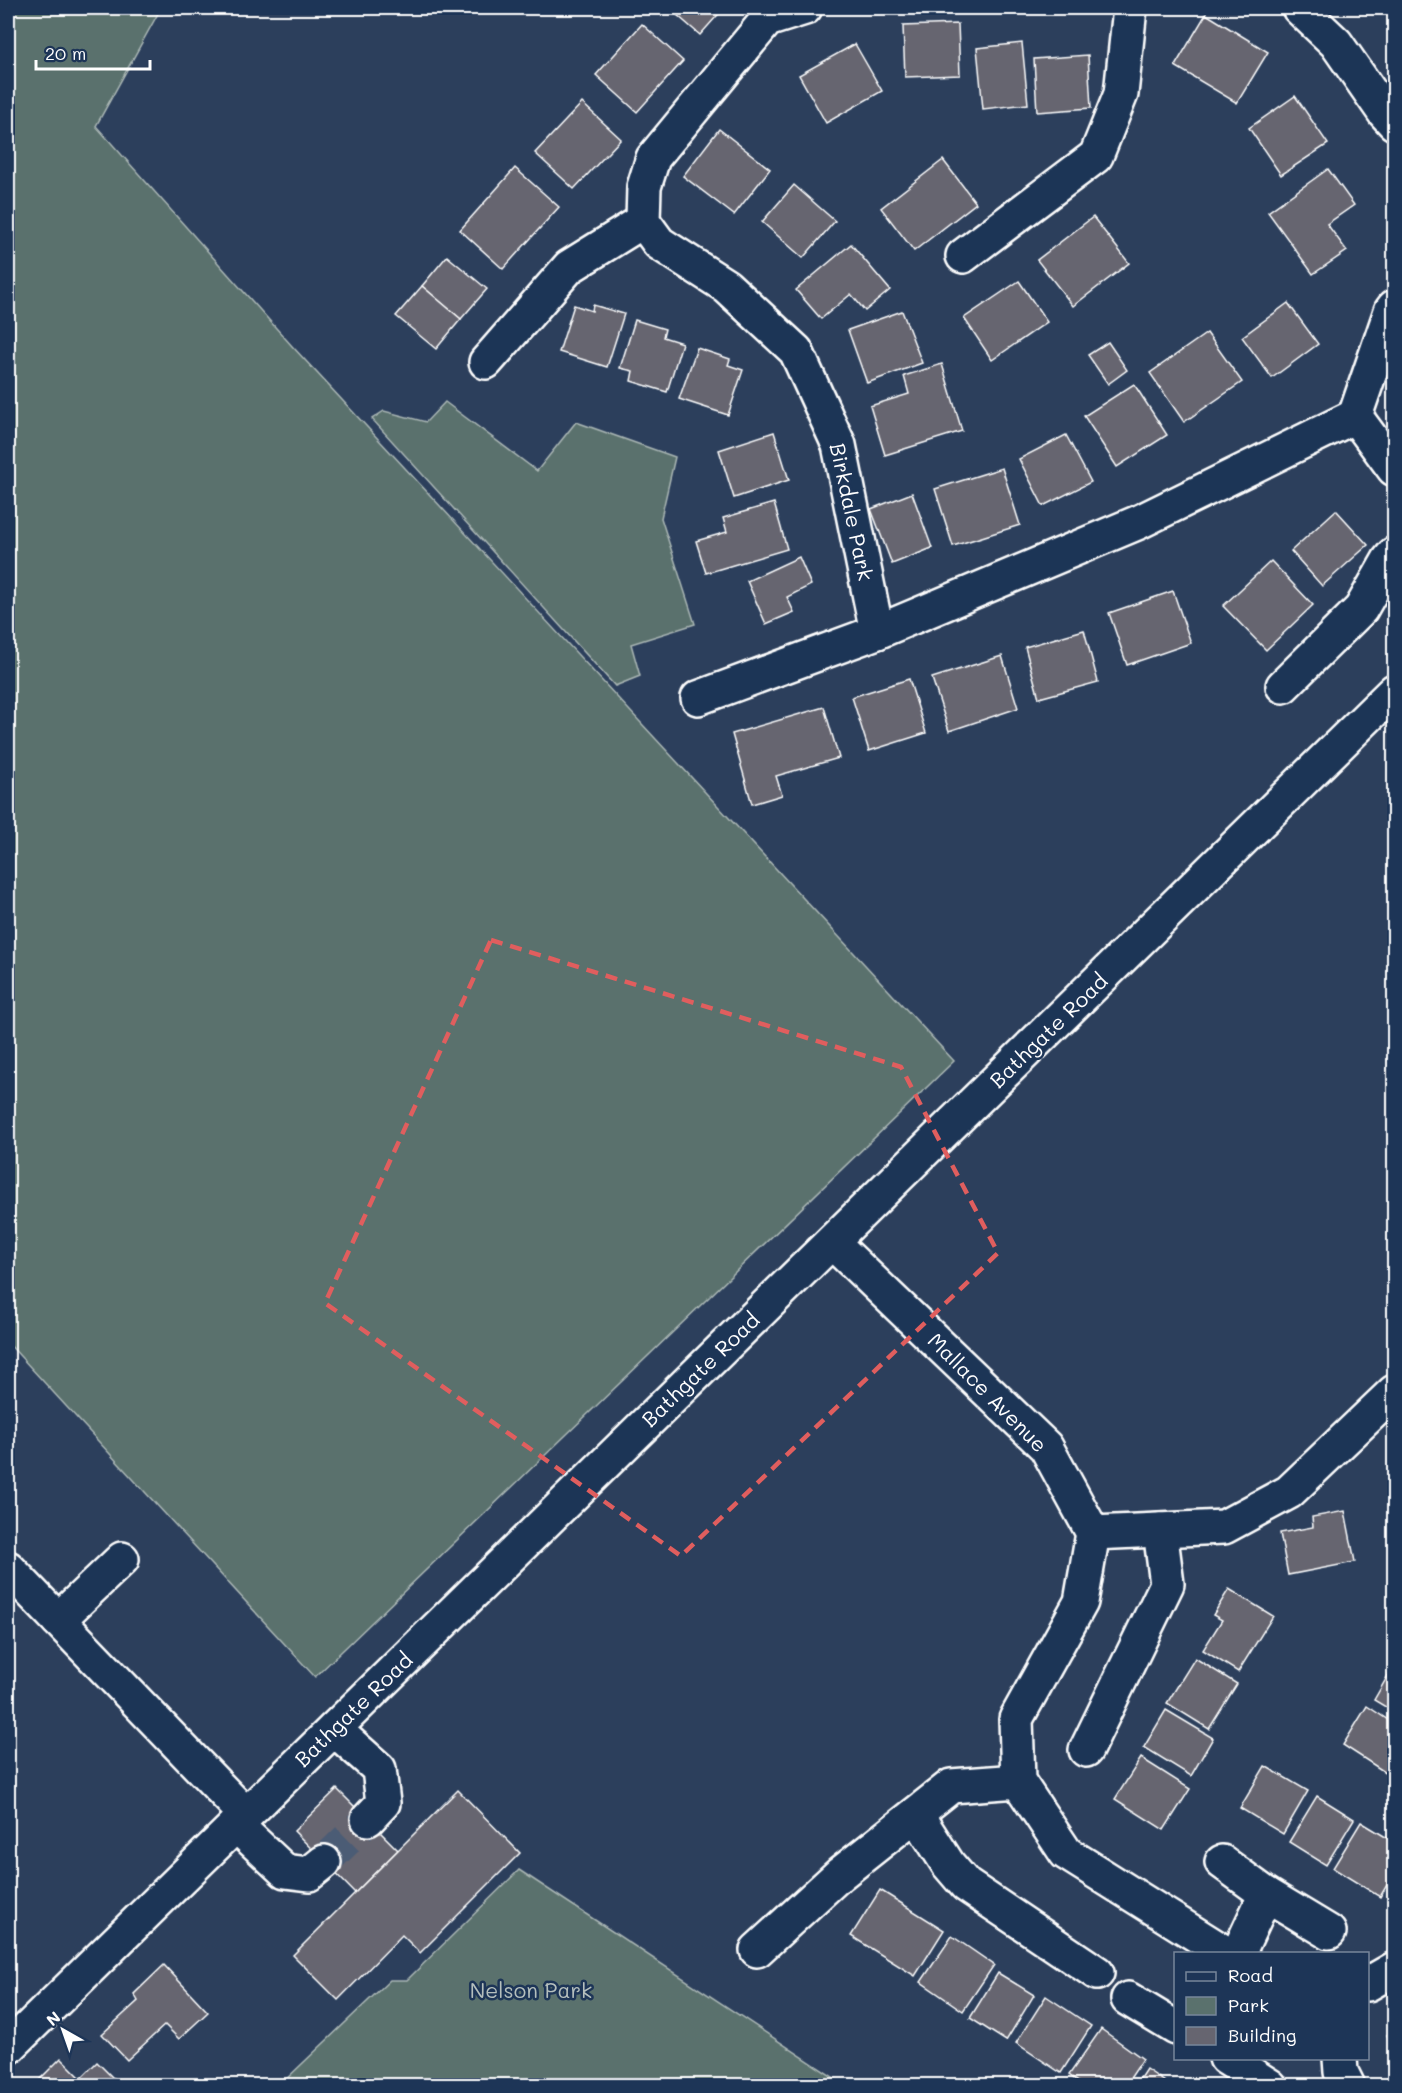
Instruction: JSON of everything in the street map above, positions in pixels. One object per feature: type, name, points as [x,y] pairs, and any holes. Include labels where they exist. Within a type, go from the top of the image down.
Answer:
[{"type":"street","points":[[486,362],[568,267],[643,221],[644,187],[653,158],[767,20],[805,8]]},
{"type":"street","points":[[963,256],[1096,156],[1122,94],[1130,8]]},
{"type":"street","points":[[1299,8],[1336,43],[1384,112],[1395,123]]},
{"type":"street","name":"Birkdale Park","points":[[643,221],[659,243],[726,286],[796,351],[839,445],[877,632]]},
{"type":"street","points":[[698,698],[877,632],[1139,522],[1355,416],[1391,311],[1395,307]]},
{"type":"street","points":[[1355,416],[1395,469]]},
{"type":"street","points":[[1283,686],[1361,609],[1389,560],[1395,554]]},
{"type":"street","name":"Bathgate Road","points":[[8,2048],[1395,692]]},
{"type":"street","name":"Mallace Avenue","points":[[832,1242],[1046,1447],[1093,1533]]},
{"type":"street","points":[[1225,1952],[1066,1853],[1018,1781],[1016,1719],[1082,1602],[1093,1533],[1224,1527],[1289,1492],[1395,1392]]},
{"type":"street","points":[[1086,1750],[1167,1584],[1160,1530]]},
{"type":"street","points":[[58,1620],[122,1559]]},
{"type":"street","points":[[8,1568],[241,1820],[285,1871],[309,1874],[324,1862]]},
{"type":"street","points":[[334,1728],[379,1769],[383,1803],[368,1819]]},
{"type":"street","points":[[757,1950],[840,1874],[951,1786],[1018,1781]]},
{"type":"street","points":[[916,1814],[948,1864],[966,1885],[1097,1973]]},
{"type":"street","points":[[1222,1862],[1266,1894],[1329,1932]]},
{"type":"street","points":[[1238,1952],[1266,1894]]},
{"type":"street","points":[[1369,1983],[1395,1969]]},
{"type":"street","points":[[1128,1999],[1174,2027]]},
{"type":"street","points":[[1229,2060],[1270,2085]]},
{"type":"street","points":[[1340,2060],[1341,2072],[1348,2085]]},
{"type":"highlighted area","points":[[491,940],[901,1067],[998,1253],[681,1556],[325,1303]]},
{"type":"green space","points":[[8,8],[161,8],[96,126],[292,346],[954,1061],[315,1677],[8,1343]]},
{"type":"green space","points":[[445,402],[537,471],[576,422],[675,457],[661,518],[695,624],[631,644],[640,676],[615,686],[372,419],[384,411],[426,422]]},
{"type":"green space","name":"Nelson Park","points":[[519,1870],[845,2085],[280,2085],[390,1980],[407,1980]]},
{"type":"building","points":[[669,8],[724,8],[700,35]]},
{"type":"building","points":[[1206,14],[1268,52],[1237,103],[1175,66]]},
{"type":"building","points":[[642,24],[683,61],[637,112],[596,75]]},
{"type":"building","points":[[958,24],[960,75],[905,77],[903,26]]},
{"type":"building","points":[[1022,43],[1028,104],[983,109],[977,48]]},
{"type":"building","points":[[855,44],[882,91],[826,123],[799,75]]},
{"type":"building","points":[[1088,55],[1091,108],[1037,112],[1034,59]]},
{"type":"building","points":[[1295,96],[1328,144],[1281,175],[1249,128]]},
{"type":"building","points":[[582,103],[621,139],[574,189],[535,153]]},
{"type":"building","points":[[719,129],[770,169],[734,215],[683,176]]},
{"type":"building","points":[[943,160],[976,203],[914,251],[881,208]]},
{"type":"building","points":[[515,168],[559,207],[503,269],[460,230]]},
{"type":"building","points":[[1328,169],[1354,205],[1327,224],[1347,251],[1313,274],[1268,212]]},
{"type":"building","points":[[794,185],[835,221],[803,258],[762,222]]},
{"type":"building","points":[[1093,217],[1129,263],[1073,306],[1037,260]]},
{"type":"building","points":[[851,244],[890,290],[865,311],[851,294],[821,319],[796,290]]},
{"type":"building","points":[[447,256],[487,289],[461,319],[422,286]]},
{"type":"building","points":[[1019,281],[1047,322],[992,360],[964,318]]},
{"type":"building","points":[[422,286],[461,319],[436,349],[396,316]]},
{"type":"building","points":[[1288,303],[1318,344],[1272,378],[1242,337]]},
{"type":"building","points":[[574,305],[592,311],[593,305],[624,314],[607,367],[559,352]]},
{"type":"building","points":[[902,311],[922,363],[867,383],[848,330]]},
{"type":"building","points":[[635,320],[665,329],[663,337],[682,343],[667,392],[631,381],[633,371],[620,368]]},
{"type":"building","points":[[1207,333],[1242,382],[1184,422],[1150,373]]},
{"type":"building","points":[[1108,342],[1127,370],[1108,384],[1088,355]]},
{"type":"building","points":[[697,348],[730,359],[728,365],[743,370],[728,415],[679,399]]},
{"type":"building","points":[[942,364],[962,431],[885,455],[870,406],[909,394],[904,376]]},
{"type":"building","points":[[1134,384],[1167,435],[1117,467],[1084,416]]},
{"type":"building","points":[[774,432],[789,480],[734,498],[719,450]]},
{"type":"building","points":[[1066,435],[1091,482],[1043,506],[1019,459]]},
{"type":"building","points":[[1002,468],[1020,525],[953,546],[935,489]]},
{"type":"building","points":[[912,493],[932,548],[892,564],[871,509]]},
{"type":"building","points":[[774,503],[787,549],[706,573],[696,541],[727,532],[723,518]]},
{"type":"building","points":[[1336,510],[1368,545],[1322,586],[1291,551]]},
{"type":"building","points":[[799,557],[811,585],[787,597],[794,612],[766,624],[747,581]]},
{"type":"building","points":[[1271,561],[1313,605],[1266,650],[1223,606]]},
{"type":"building","points":[[1173,591],[1191,643],[1127,665],[1109,613]]},
{"type":"building","points":[[1084,630],[1098,682],[1039,698],[1025,647]]},
{"type":"building","points":[[1002,656],[1018,708],[949,731],[932,678]]},
{"type":"building","points":[[909,679],[926,733],[869,751],[852,697]]},
{"type":"building","points":[[824,707],[839,758],[776,776],[782,795],[752,804],[732,734]]},
{"type":"building","points":[[1345,1511],[1355,1562],[1288,1575],[1280,1533],[1313,1527],[1312,1517]]},
{"type":"building","points":[[1229,1589],[1273,1616],[1238,1672],[1203,1650],[1222,1620],[1213,1615]]},
{"type":"building","points":[[1195,1658],[1237,1684],[1209,1729],[1167,1703]]},
{"type":"building","points":[[1394,1665],[1394,1712],[1374,1700]]},
{"type":"building","points":[[1367,1706],[1394,1724],[1394,1778],[1343,1745]]},
{"type":"building","points":[[1166,1710],[1213,1738],[1191,1776],[1144,1747]]},
{"type":"building","points":[[1141,1758],[1190,1789],[1164,1830],[1115,1799]]},
{"type":"building","points":[[1265,1766],[1308,1791],[1283,1834],[1240,1808]]},
{"type":"building","points":[[337,1789],[398,1850],[355,1893],[294,1831]]},
{"type":"building","points":[[458,1790],[520,1853],[420,1953],[402,1935],[338,2000],[293,1955]]},
{"type":"building","points":[[1317,1796],[1354,1819],[1326,1865],[1289,1842]]},
{"type":"building","points":[[1361,1822],[1394,1842],[1394,1873],[1380,1897],[1333,1868]]},
{"type":"building","points":[[880,1890],[944,1930],[915,1976],[851,1936]]},
{"type":"building","points":[[952,1936],[994,1965],[963,2011],[921,1982]]},
{"type":"building","points":[[164,1965],[208,2012],[179,2039],[165,2025],[127,2060],[102,2034],[138,2001],[134,1994]]},
{"type":"building","points":[[998,1973],[1034,1995],[1006,2041],[970,2018]]},
{"type":"building","points":[[1046,1996],[1091,2026],[1061,2073],[1016,2043]]},
{"type":"building","points":[[1101,2029],[1143,2059],[1125,2086],[1084,2086],[1069,2075]]},
{"type":"building","points":[[1394,2032],[1394,2054],[1387,2035]]},
{"type":"building","points":[[61,2058],[81,2078],[97,2062],[121,2086],[33,2086]]},
{"type":"building","points":[[1146,2069],[1171,2086],[1135,2086]]},
{"type":"tunnel","points":[[324,1862],[368,1819]]}]
